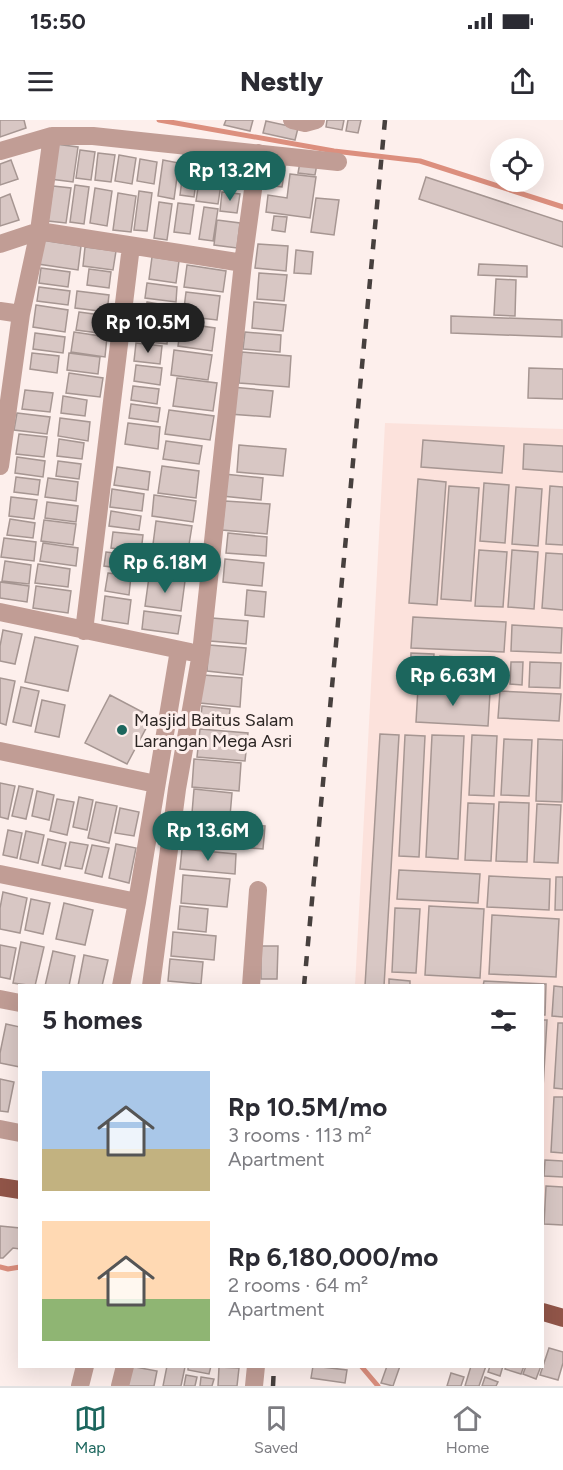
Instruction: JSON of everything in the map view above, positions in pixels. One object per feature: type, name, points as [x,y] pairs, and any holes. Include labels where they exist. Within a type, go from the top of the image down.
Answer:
[{"type":"main road","points":[[0,1187],[18,1190]]},
{"type":"main road","points":[[544,1312],[563,1318]]},
{"type":"street","points":[[292,120],[305,123],[316,120]]},
{"type":"street","points":[[0,466],[4,408],[39,231],[52,136]]},
{"type":"street","points":[[0,152],[52,136],[93,136],[338,162]]},
{"type":"street","points":[[179,650],[122,981],[152,984],[177,789],[201,653],[243,263],[258,153]]},
{"type":"street","points":[[0,244],[39,231],[243,263]]},
{"type":"street","points":[[84,631],[132,246]]},
{"type":"street","points":[[0,311],[21,314]]},
{"type":"street","points":[[0,612],[84,631],[201,653]]},
{"type":"street","points":[[0,751],[156,783]]},
{"type":"street","points":[[0,874],[137,902]]},
{"type":"street","points":[[251,984],[258,890]]},
{"type":"street","points":[[0,999],[18,1003]]},
{"type":"street","points":[[0,1129],[18,1133]]},
{"type":"street","points":[[80,1386],[84,1368]]},
{"type":"street","points":[[120,1386],[124,1368]]},
{"type":"street","points":[[254,1386],[256,1368]]},
{"type":"shaded area","points":[[385,423],[563,429],[563,1226],[544,1224],[544,984],[355,984]]},
{"type":"building","points":[[0,120],[24,120],[26,128],[0,137]]},
{"type":"building","points":[[226,120],[253,120],[250,131],[224,125]]},
{"type":"building","points":[[327,120],[344,120],[342,130],[326,127]]},
{"type":"building","points":[[348,120],[361,120],[358,133],[346,131]]},
{"type":"building","points":[[266,121],[298,128],[295,140],[263,133]]},
{"type":"building","points":[[55,144],[78,147],[73,182],[50,179]]},
{"type":"building","points":[[80,150],[95,152],[91,180],[76,178]]},
{"type":"building","points":[[98,153],[115,155],[111,182],[95,180]]},
{"type":"building","points":[[119,155],[136,158],[132,184],[115,181]]},
{"type":"building","points":[[140,159],[157,162],[154,184],[137,181]]},
{"type":"building","points":[[11,160],[18,179],[0,185],[0,164]]},
{"type":"building","points":[[163,160],[179,163],[174,199],[158,196]]},
{"type":"building","points":[[270,160],[286,162],[282,187],[266,185]]},
{"type":"building","points":[[202,162],[224,165],[218,204],[196,201]]},
{"type":"building","points":[[300,162],[317,164],[315,175],[298,173]]},
{"type":"building","points":[[184,164],[198,166],[194,197],[180,195]]},
{"type":"building","points":[[229,167],[243,169],[240,189],[226,187]]},
{"type":"building","points":[[290,174],[316,177],[310,218],[266,212],[268,195],[287,198]]},
{"type":"building","points":[[426,177],[563,222],[563,247],[419,199]]},
{"type":"building","points":[[75,185],[89,187],[84,224],[70,222]]},
{"type":"building","points":[[53,186],[71,188],[66,223],[48,221]]},
{"type":"building","points":[[95,188],[112,191],[107,226],[90,223]]},
{"type":"building","points":[[139,191],[152,193],[147,231],[134,230]]},
{"type":"building","points":[[222,192],[240,194],[237,213],[220,211]]},
{"type":"building","points":[[118,193],[136,196],[131,232],[113,230]]},
{"type":"building","points":[[10,194],[19,220],[0,226],[0,198]]},
{"type":"building","points":[[316,198],[339,200],[334,235],[311,232]]},
{"type":"building","points":[[159,202],[172,204],[167,240],[154,238]]},
{"type":"building","points":[[178,203],[194,205],[190,234],[174,232]]},
{"type":"building","points":[[204,207],[218,209],[213,241],[199,239]]},
{"type":"building","points":[[274,216],[287,217],[285,232],[272,230]]},
{"type":"building","points":[[217,220],[240,223],[237,248],[214,245]]},
{"type":"building","points":[[41,240],[81,246],[78,270],[38,264]]},
{"type":"building","points":[[258,244],[288,246],[286,271],[255,268]]},
{"type":"building","points":[[85,247],[116,251],[113,270],[83,266]]},
{"type":"building","points":[[296,250],[313,252],[311,274],[294,273]]},
{"type":"building","points":[[152,257],[179,261],[176,283],[149,279]]},
{"type":"building","points":[[479,264],[527,266],[527,277],[478,275]]},
{"type":"building","points":[[187,265],[226,271],[223,292],[184,287]]},
{"type":"building","points":[[41,268],[70,272],[68,287],[39,283]]},
{"type":"building","points":[[89,269],[111,272],[109,288],[87,285]]},
{"type":"building","points":[[259,273],[287,275],[284,301],[257,299]]},
{"type":"building","points":[[496,279],[516,280],[515,316],[494,315]]},
{"type":"building","points":[[147,283],[177,287],[176,302],[145,298]]},
{"type":"building","points":[[39,287],[70,291],[68,305],[37,301]]},
{"type":"building","points":[[77,291],[109,295],[107,312],[75,308]]},
{"type":"building","points":[[186,292],[220,296],[217,320],[183,316]]},
{"type":"building","points":[[147,302],[172,306],[170,318],[145,315]]},
{"type":"building","points":[[254,302],[286,305],[283,331],[252,328]]},
{"type":"building","points":[[36,305],[68,310],[65,332],[33,327]]},
{"type":"building","points":[[79,312],[108,316],[106,334],[76,330]]},
{"type":"building","points":[[451,316],[562,320],[562,337],[451,333]]},
{"type":"building","points":[[142,320],[169,323],[167,344],[139,341]]},
{"type":"building","points":[[181,323],[215,328],[212,351],[178,346]]},
{"type":"building","points":[[74,332],[107,337],[105,357],[71,352]]},
{"type":"building","points":[[245,332],[281,335],[280,352],[243,349]]},
{"type":"building","points":[[35,333],[65,337],[63,353],[33,349]]},
{"type":"building","points":[[136,343],[162,346],[160,364],[134,361]]},
{"type":"building","points":[[174,350],[212,355],[208,380],[171,375]]},
{"type":"building","points":[[242,352],[291,356],[289,387],[239,383]]},
{"type":"building","points":[[32,353],[59,356],[57,373],[30,369]]},
{"type":"building","points":[[69,353],[100,357],[98,374],[67,370]]},
{"type":"building","points":[[136,365],[162,368],[160,385],[134,381]]},
{"type":"building","points":[[529,368],[563,369],[563,399],[528,398]]},
{"type":"building","points":[[69,373],[103,378],[100,397],[66,393]]},
{"type":"building","points":[[177,378],[217,383],[213,411],[173,406]]},
{"type":"building","points":[[133,386],[159,389],[157,404],[131,400]]},
{"type":"building","points":[[232,387],[273,391],[270,417],[229,414]]},
{"type":"building","points":[[25,390],[53,393],[50,412],[22,409]]},
{"type":"building","points":[[63,396],[87,400],[85,416],[61,413]]},
{"type":"building","points":[[131,404],[160,408],[158,422],[129,418]]},
{"type":"building","points":[[169,410],[214,416],[210,440],[165,434]]},
{"type":"building","points":[[17,413],[50,417],[47,434],[14,430]]},
{"type":"building","points":[[60,418],[90,422],[88,441],[58,436]]},
{"type":"building","points":[[128,423],[160,427],[158,449],[125,444]]},
{"type":"building","points":[[19,434],[47,437],[44,457],[16,454]]},
{"type":"building","points":[[59,439],[84,443],[82,459],[57,456]]},
{"type":"building","points":[[423,440],[504,446],[502,473],[421,467]]},
{"type":"building","points":[[166,441],[202,446],[199,464],[163,459]]},
{"type":"building","points":[[524,444],[563,446],[563,472],[523,469]]},
{"type":"building","points":[[239,445],[286,449],[283,476],[237,472]]},
{"type":"building","points":[[17,457],[45,461],[43,477],[15,473]]},
{"type":"building","points":[[58,461],[81,464],[79,479],[56,476]]},
{"type":"building","points":[[162,466],[199,471],[196,498],[158,493]]},
{"type":"building","points":[[117,467],[150,472],[148,490],[114,485]]},
{"type":"building","points":[[224,474],[263,478],[261,500],[222,496]]},
{"type":"building","points":[[16,477],[40,480],[38,495],[14,492]]},
{"type":"building","points":[[48,478],[78,482],[76,501],[45,497]]},
{"type":"building","points":[[418,479],[446,482],[437,605],[409,603]]},
{"type":"building","points":[[484,483],[509,485],[505,543],[480,541]]},
{"type":"building","points":[[449,486],[479,488],[471,601],[441,599]]},
{"type":"building","points":[[550,486],[563,487],[563,545],[546,544]]},
{"type":"building","points":[[516,487],[542,489],[538,546],[512,544]]},
{"type":"building","points":[[112,489],[144,494],[142,511],[110,507]]},
{"type":"building","points":[[154,495],[196,501],[193,522],[152,516]]},
{"type":"building","points":[[11,497],[37,500],[34,519],[9,516]]},
{"type":"building","points":[[225,501],[270,504],[267,534],[222,530]]},
{"type":"building","points":[[47,502],[78,506],[76,522],[45,518]]},
{"type":"building","points":[[111,511],[141,516],[139,530],[109,526]]},
{"type":"building","points":[[10,519],[35,523],[33,538],[7,535]]},
{"type":"building","points":[[44,520],[76,524],[73,545],[41,541]]},
{"type":"building","points":[[156,521],[192,526],[187,557],[152,552]]},
{"type":"building","points":[[113,532],[143,535],[141,552],[111,548]]},
{"type":"building","points":[[228,533],[267,537],[266,556],[226,553]]},
{"type":"building","points":[[4,538],[36,542],[34,561],[1,557]]},
{"type":"building","points":[[43,543],[78,548],[76,566],[40,561]]},
{"type":"building","points":[[479,550],[507,552],[503,607],[475,606]]},
{"type":"building","points":[[512,550],[538,552],[534,609],[508,607]]},
{"type":"building","points":[[106,552],[142,557],[140,571],[104,566]]},
{"type":"building","points":[[546,553],[563,554],[563,610],[542,608]]},
{"type":"building","points":[[153,556],[190,561],[188,577],[151,573]]},
{"type":"building","points":[[225,559],[264,563],[262,586],[223,582]]},
{"type":"building","points":[[5,561],[31,565],[29,584],[2,581]]},
{"type":"building","points":[[38,564],[70,569],[68,587],[35,583]]},
{"type":"building","points":[[108,573],[131,576],[129,595],[105,591]]},
{"type":"building","points":[[149,577],[185,581],[181,611],[145,606]]},
{"type":"building","points":[[0,582],[29,586],[27,602],[0,598]]},
{"type":"building","points":[[36,586],[71,591],[68,613],[33,608]]},
{"type":"building","points":[[247,590],[266,592],[264,617],[245,615]]},
{"type":"building","points":[[105,596],[131,600],[128,624],[102,620]]},
{"type":"building","points":[[144,611],[181,616],[178,634],[142,629]]},
{"type":"building","points":[[413,617],[506,622],[504,652],[411,648]]},
{"type":"building","points":[[212,618],[248,621],[246,644],[210,641]]},
{"type":"building","points":[[512,625],[562,628],[561,653],[511,651]]},
{"type":"building","points":[[3,630],[22,634],[15,664],[0,661]]},
{"type":"building","points":[[35,637],[78,646],[68,691],[25,682]]},
{"type":"building","points":[[209,645],[246,648],[243,675],[207,671]]},
{"type":"building","points":[[411,653],[434,654],[432,683],[410,682]]},
{"type":"building","points":[[440,656],[494,659],[493,686],[439,683]]},
{"type":"building","points":[[511,662],[523,662],[522,685],[510,684]]},
{"type":"building","points":[[530,662],[561,663],[560,688],[529,687]]},
{"type":"building","points":[[203,675],[242,678],[240,707],[200,703]]},
{"type":"building","points":[[0,678],[15,681],[6,725],[0,723]]},
{"type":"building","points":[[21,687],[39,691],[31,726],[13,722]]},
{"type":"building","points":[[418,688],[490,692],[488,726],[416,722]]},
{"type":"building","points":[[500,691],[561,694],[559,721],[498,718]]},
{"type":"building","points":[[110,695],[152,717],[127,764],[85,743]]},
{"type":"building","points":[[42,700],[65,705],[59,737],[35,732]]},
{"type":"building","points":[[202,706],[230,709],[228,728],[200,726]]},
{"type":"building","points":[[200,729],[248,733],[245,761],[197,757]]},
{"type":"building","points":[[380,734],[399,735],[384,984],[365,984]]},
{"type":"building","points":[[405,735],[425,736],[419,857],[399,856]]},
{"type":"building","points":[[432,735],[464,736],[458,859],[426,857]]},
{"type":"building","points":[[472,735],[497,736],[494,796],[469,795]]},
{"type":"building","points":[[504,739],[532,740],[529,796],[501,795]]},
{"type":"building","points":[[538,739],[563,740],[562,802],[536,801]]},
{"type":"building","points":[[194,759],[241,763],[239,791],[192,787]]},
{"type":"building","points":[[0,783],[15,786],[8,819],[0,817]]},
{"type":"building","points":[[19,786],[33,789],[26,819],[12,816]]},
{"type":"building","points":[[194,789],[232,793],[230,816],[192,813]]},
{"type":"building","points":[[37,791],[54,795],[49,820],[32,816]]},
{"type":"building","points":[[79,797],[93,800],[87,830],[73,827]]},
{"type":"building","points":[[57,799],[74,802],[67,835],[50,831]]},
{"type":"building","points":[[96,802],[117,806],[109,843],[88,838]]},
{"type":"building","points":[[499,802],[529,803],[527,862],[496,861]]},
{"type":"building","points":[[468,803],[494,804],[491,861],[465,860]]},
{"type":"building","points":[[537,804],[561,805],[558,863],[534,862]]},
{"type":"building","points":[[120,808],[139,812],[134,836],[115,833]]},
{"type":"building","points":[[183,822],[216,824],[214,849],[181,847]]},
{"type":"building","points":[[220,822],[265,826],[263,849],[218,845]]},
{"type":"building","points":[[8,830],[22,833],[17,858],[3,855]]},
{"type":"building","points":[[26,831],[44,835],[38,863],[20,859]]},
{"type":"building","points":[[48,839],[66,843],[60,869],[42,865]]},
{"type":"building","points":[[70,842],[88,845],[82,869],[65,866]]},
{"type":"building","points":[[116,844],[136,848],[129,883],[109,878]]},
{"type":"building","points":[[92,845],[109,848],[102,877],[85,873]]},
{"type":"building","points":[[182,849],[236,854],[235,874],[180,869]]},
{"type":"building","points":[[399,870],[480,874],[478,903],[397,899]]},
{"type":"building","points":[[183,875],[230,879],[227,907],[181,903]]},
{"type":"building","points":[[489,876],[550,879],[549,910],[487,907]]},
{"type":"building","points":[[556,877],[563,877],[563,910],[555,910]]},
{"type":"building","points":[[3,892],[27,898],[20,933],[0,929]]},
{"type":"building","points":[[31,899],[50,903],[43,934],[25,930]]},
{"type":"building","points":[[64,903],[93,910],[85,945],[56,939]]},
{"type":"building","points":[[180,906],[208,909],[206,932],[178,929]]},
{"type":"building","points":[[429,906],[484,909],[480,978],[425,975]]},
{"type":"building","points":[[395,908],[420,909],[416,973],[392,972]]},
{"type":"building","points":[[492,915],[559,919],[556,977],[489,974]]},
{"type":"building","points":[[173,932],[216,936],[214,960],[171,956]]},
{"type":"building","points":[[21,942],[44,947],[35,984],[13,983]]},
{"type":"building","points":[[0,945],[16,948],[10,979],[0,977]]},
{"type":"building","points":[[261,946],[278,946],[277,979],[261,979]]},
{"type":"building","points":[[53,951],[75,956],[69,984],[45,984]]},
{"type":"building","points":[[84,955],[108,960],[102,984],[78,984]]},
{"type":"building","points":[[170,959],[203,962],[201,984],[168,981]]},
{"type":"building","points":[[389,979],[410,981],[410,984],[389,984]]},
{"type":"building","points":[[484,981],[546,984],[545,1015],[544,984],[483,984]]},
{"type":"building","points":[[554,986],[563,987],[563,1017],[552,1016]]},
{"type":"building","points":[[544,1020],[547,1020],[544,1071]]},
{"type":"building","points":[[558,1023],[563,1023],[563,1089],[554,1088]]},
{"type":"building","points":[[6,1024],[18,1027],[18,1067],[0,1063]]},
{"type":"building","points":[[0,1079],[14,1082],[8,1112],[0,1111]]},
{"type":"building","points":[[554,1097],[563,1097],[563,1153],[551,1152]]},
{"type":"building","points":[[545,1160],[563,1161],[563,1177],[544,1176]]},
{"type":"building","points":[[546,1186],[563,1187],[563,1225],[544,1224]]},
{"type":"building","points":[[0,1226],[18,1228],[18,1249],[13,1248],[3,1258],[0,1258]]},
{"type":"building","points":[[549,1348],[563,1352],[563,1363],[558,1380],[540,1375]]},
{"type":"building","points":[[130,1368],[157,1371],[154,1386],[126,1386]]},
{"type":"building","points":[[167,1368],[185,1368],[181,1386],[163,1386]]},
{"type":"building","points":[[188,1368],[210,1368],[209,1374],[188,1370]]},
{"type":"building","points":[[219,1368],[239,1368],[237,1386],[218,1386]]},
{"type":"building","points":[[313,1368],[347,1370],[345,1383],[311,1378]]},
{"type":"building","points":[[386,1368],[399,1368],[393,1386],[381,1383]]},
{"type":"building","points":[[470,1368],[485,1368],[479,1386],[465,1386]]},
{"type":"building","points":[[489,1368],[502,1368],[500,1376],[488,1372]]},
{"type":"building","points":[[505,1368],[523,1368],[521,1374]]},
{"type":"building","points":[[525,1368],[540,1368],[536,1379],[523,1374]]},
{"type":"building","points":[[451,1373],[464,1377],[461,1386],[447,1386]]},
{"type":"building","points":[[186,1375],[197,1377],[195,1386],[184,1386]]},
{"type":"building","points":[[201,1377],[214,1379],[212,1386],[200,1386]]},
{"type":"building","points":[[485,1377],[498,1382],[496,1386],[482,1386]]},
{"type":"waterway","points":[[159,120],[334,151],[420,161],[563,207]]},
{"type":"waterway","points":[[0,1267],[8,1269],[18,1267]]},
{"type":"waterway","points":[[363,1368],[378,1386]]},
{"type":"railway","points":[[304,984],[385,120]]},
{"type":"railway","points":[[273,1386],[274,1368]]},
{"type":"place","name":"Masjid Baitus Salam Larangan Mega Asri","points":[[122,730]]}]
